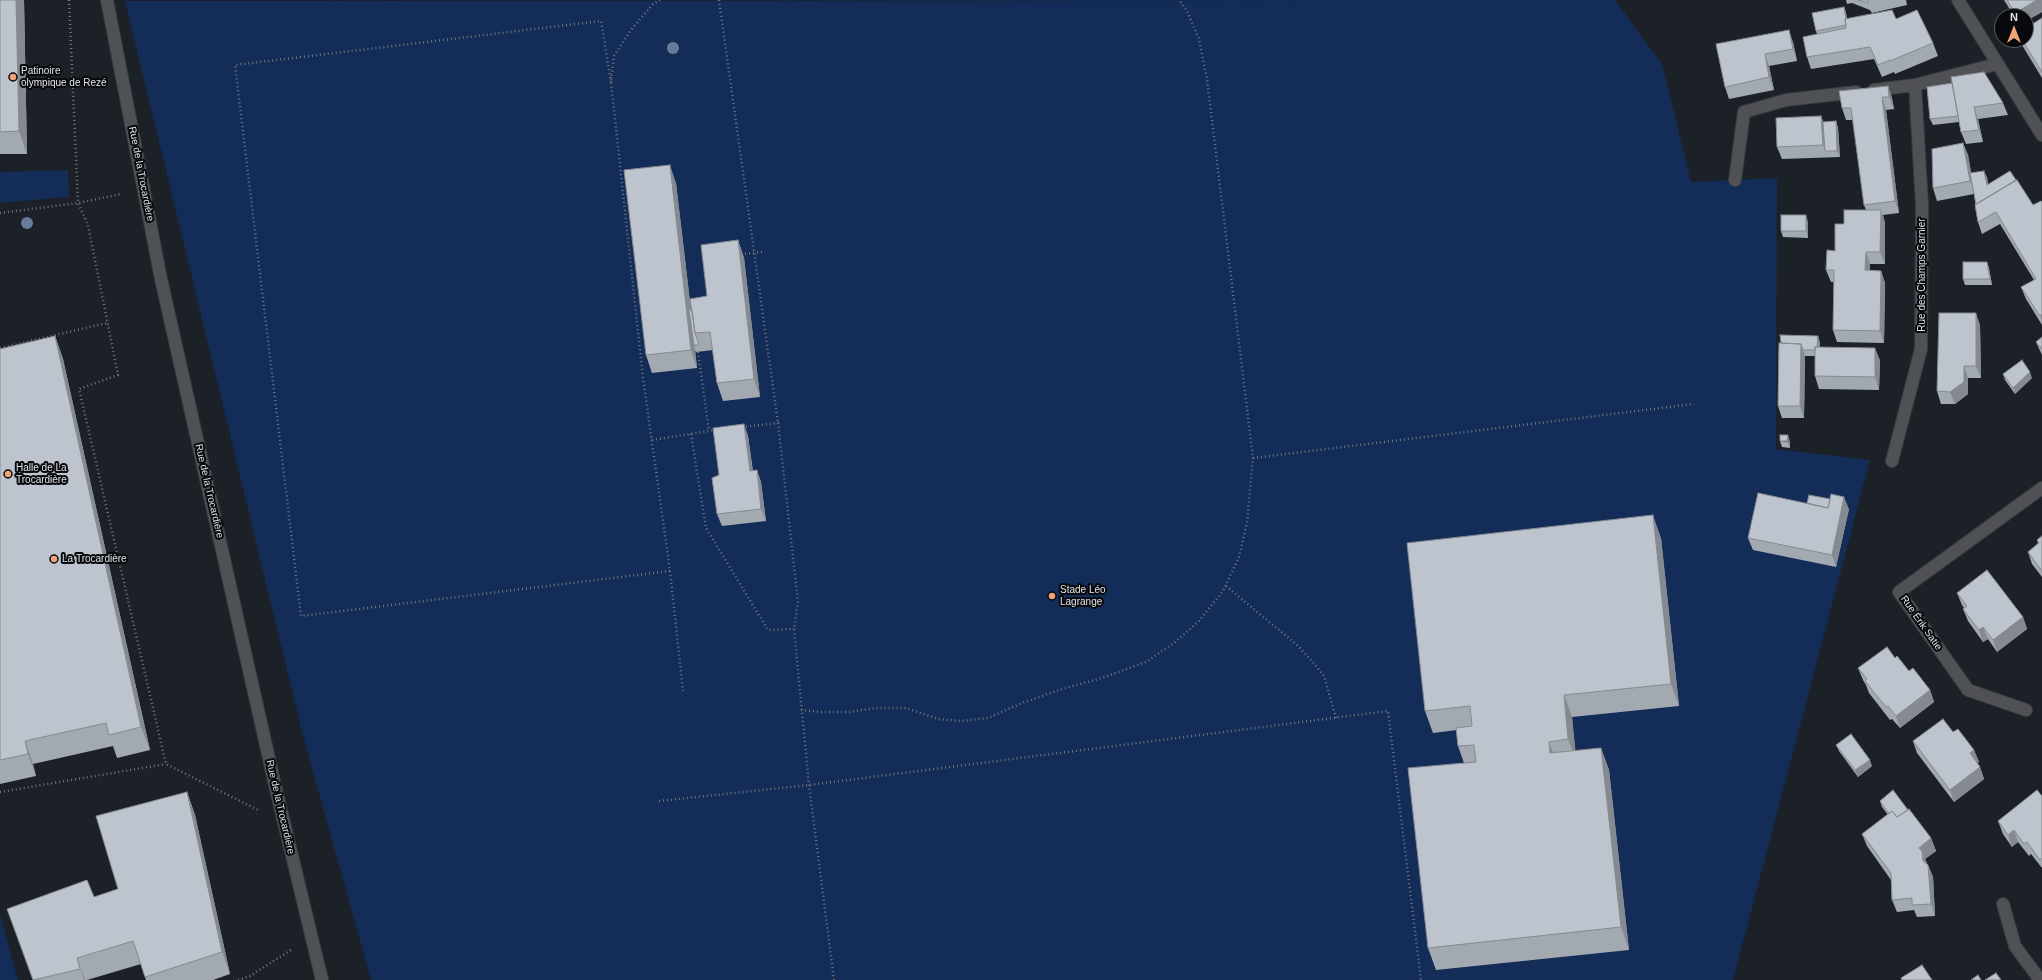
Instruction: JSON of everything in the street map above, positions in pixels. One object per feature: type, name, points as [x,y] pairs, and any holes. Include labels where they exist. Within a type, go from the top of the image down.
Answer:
[{"type":"street","name":"Rue de la Trocardière","points":[[107,0],[161,279],[274,781],[322,980]]},
{"type":"street","points":[[1958,0],[2042,134]]},
{"type":"street","points":[[1735,180],[1744,112],[1786,100],[1915,85],[1997,64]]},
{"type":"street","name":"Rue des Champs Garnier","points":[[1892,461],[1921,349],[1922,205],[1915,85]]},
{"type":"street","name":"Rue Érik Satie","points":[[2026,710],[1968,690],[1899,592],[2042,488]]},
{"type":"street","points":[[2003,904],[2015,946],[2040,980]]},
{"type":"path","points":[[69,0],[78,203],[88,225],[118,375],[79,389],[166,764]]},
{"type":"path","points":[[611,82],[614,56],[631,30],[653,4],[660,0]]},
{"type":"path","points":[[719,0],[753,253],[778,423],[798,602],[794,629],[801,710],[834,980]]},
{"type":"path","points":[[801,710],[820,712],[849,712],[876,708],[906,708],[938,718],[962,721],[988,718],[1022,703],[1062,689],[1102,678],[1146,662],[1174,644],[1199,621],[1226,586],[1239,557],[1247,523],[1252,458],[1207,79],[1199,39],[1186,9],[1179,0]]},
{"type":"path","points":[[670,571],[301,616],[235,65],[601,21],[611,82],[652,440],[670,571],[683,691]]},
{"type":"path","points":[[0,213],[78,203],[143,189]]},
{"type":"path","points":[[738,254],[764,252]]},
{"type":"path","points":[[0,348],[107,323]]},
{"type":"path","points":[[698,352],[709,431]]},
{"type":"path","points":[[1252,458],[1694,404]]},
{"type":"path","points":[[736,428],[778,423]]},
{"type":"path","points":[[652,440],[720,429]]},
{"type":"path","points":[[690,434],[706,528],[768,630],[794,629]]},
{"type":"path","points":[[1226,586],[1297,644],[1312,661],[1324,676],[1336,718]]},
{"type":"path","points":[[659,801],[809,785],[1388,711],[1421,980]]},
{"type":"path","points":[[0,792],[166,764],[261,812]]},
{"type":"path","points":[[238,980],[250,976],[293,949],[295,955]]},
{"type":"shaded area","name":"Stade Léo Lagrange","points":[[1615,0],[1662,64],[1691,182],[1777,178],[1776,449],[1870,460],[1733,980],[371,980],[302,732],[125,1]]},
{"type":"shaded area","points":[[68,170],[69,197],[0,203],[0,172]]},
{"type":"shaded area","points":[[0,915],[18,980],[0,980]]},
{"type":"building","points":[[0,0],[16,0],[19,131],[0,132]]},
{"type":"building","points":[[1858,0],[1867,0],[1868,3]]},
{"type":"building","points":[[2007,0],[2037,0],[2023,8],[2012,8]]},
{"type":"building","points":[[1844,7],[1846,25],[1816,31],[1812,13]]},
{"type":"building","points":[[1892,10],[1896,19],[1917,10],[1933,43],[1878,65],[1870,47],[1807,57],[1803,37],[1846,28],[1845,19]]},
{"type":"building","points":[[2042,18],[2042,72],[2027,48],[2034,48],[2034,23]]},
{"type":"building","points":[[1789,30],[1793,49],[1765,54],[1769,77],[1725,87],[1716,44]]},
{"type":"building","points":[[1984,72],[2003,103],[1974,107],[1979,130],[1961,132],[1951,77]]},
{"type":"building","points":[[1952,83],[1958,116],[1930,119],[1927,87]]},
{"type":"building","points":[[1888,86],[1889,97],[1882,97],[1895,201],[1864,205],[1851,108],[1842,108],[1839,91]]},
{"type":"building","points":[[1821,116],[1823,145],[1777,147],[1776,118]]},
{"type":"building","points":[[1836,121],[1837,151],[1825,151],[1823,122]]},
{"type":"building","points":[[1963,143],[1970,181],[1933,188],[1932,149]]},
{"type":"building","points":[[670,165],[691,350],[646,355],[624,170]]},
{"type":"building","points":[[1984,171],[1987,185],[2010,171],[2016,180],[1976,204],[1970,173]]},
{"type":"building","points":[[2017,180],[2033,205],[2041,201],[2042,202],[2042,314],[2040,316],[2021,287],[2036,279],[1996,212],[1978,222],[1975,205]]},
{"type":"building","points":[[1844,210],[1881,210],[1880,252],[1866,252],[1865,270],[1881,271],[1880,331],[1833,330],[1834,270],[1826,270],[1827,250],[1835,251],[1835,224],[1844,224]]},
{"type":"building","points":[[1781,215],[1806,215],[1806,231],[1781,231]]},
{"type":"building","points":[[738,240],[754,379],[717,383],[710,332],[695,333],[690,299],[707,296],[701,245]]},
{"type":"building","points":[[1963,262],[1987,262],[1990,279],[1963,279]]},
{"type":"building","points":[[689,310],[692,310],[695,333],[699,345],[694,345]]},
{"type":"building","points":[[1939,313],[1976,313],[1976,366],[1964,366],[1964,382],[1950,392],[1937,391]]},
{"type":"building","points":[[1780,335],[1818,336],[1817,347],[1815,347],[1815,350],[1803,350],[1801,344],[1781,343]]},
{"type":"building","name":"La Trocardière","points":[[55,336],[141,727],[109,735],[106,723],[25,741],[28,754],[0,760],[0,349]]},
{"type":"building","points":[[2042,337],[2042,349],[2036,342]]},
{"type":"building","points":[[1779,343],[1801,344],[1800,406],[1778,406]]},
{"type":"building","points":[[1815,347],[1875,348],[1875,377],[1815,376]]},
{"type":"building","points":[[2022,360],[2030,372],[2013,388],[2003,374]]},
{"type":"building","points":[[744,424],[750,471],[757,470],[761,509],[717,514],[712,478],[719,475],[713,428]]},
{"type":"building","points":[[1780,435],[1788,435],[1787,441],[1780,441]]},
{"type":"building","points":[[1758,493],[1828,508],[1831,494],[1844,497],[1832,555],[1748,538]]},
{"type":"building","points":[[1809,495],[1830,499],[1828,508],[1807,503]]},
{"type":"building","points":[[1653,515],[1671,684],[1564,695],[1568,739],[1549,742],[1550,753],[1601,748],[1621,927],[1428,948],[1408,768],[1476,762],[1474,745],[1458,746],[1456,728],[1472,726],[1470,706],[1425,711],[1407,543]]},
{"type":"building","points":[[2042,536],[2042,571],[2028,552],[2039,543],[2037,540]]},
{"type":"building","points":[[1987,570],[2023,617],[1993,640],[1983,627],[1979,630],[1963,609],[1967,606],[1957,593]]},
{"type":"building","points":[[1887,647],[1895,658],[1897,656],[1909,671],[1913,668],[1930,690],[1896,716],[1888,706],[1886,707],[1865,681],[1867,679],[1858,668]]},
{"type":"building","points":[[1943,719],[1953,732],[1958,729],[1974,750],[1970,753],[1980,767],[1950,790],[1913,741]]},
{"type":"building","points":[[1851,734],[1870,760],[1855,770],[1836,745]]},
{"type":"building","points":[[1893,790],[1908,810],[1897,817],[1892,811],[1889,814],[1880,801]]},
{"type":"building","points":[[2037,790],[2042,796],[2042,858],[2040,860],[2027,842],[2024,844],[2014,830],[2008,835],[1998,821]]},
{"type":"building","points":[[187,792],[222,952],[145,977],[133,941],[77,958],[80,969],[33,980],[7,909],[87,880],[94,897],[118,889],[96,816]]},
{"type":"building","points":[[1909,809],[1931,838],[1919,848],[1922,851],[1923,861],[1928,865],[1931,904],[1912,905],[1912,898],[1892,900],[1891,873],[1862,834],[1892,811],[1897,817]]},
{"type":"building","points":[[1922,965],[1932,980],[1902,980],[1901,978]]},
{"type":"building","points":[[1996,973],[2001,980],[1985,980]]},
{"type":"building","points":[[1978,975],[1981,980],[1971,980]]},
{"type":"place","name":"Patinoire olympique de Rezé","points":[[13,77]]},
{"type":"place","name":"Halle de La Trocardière","points":[[8,474]]},
{"type":"place","name":"La Trocardière","points":[[54,559]]},
{"type":"place","name":"Stade Léo Lagrange","points":[[1052,596]]}]
